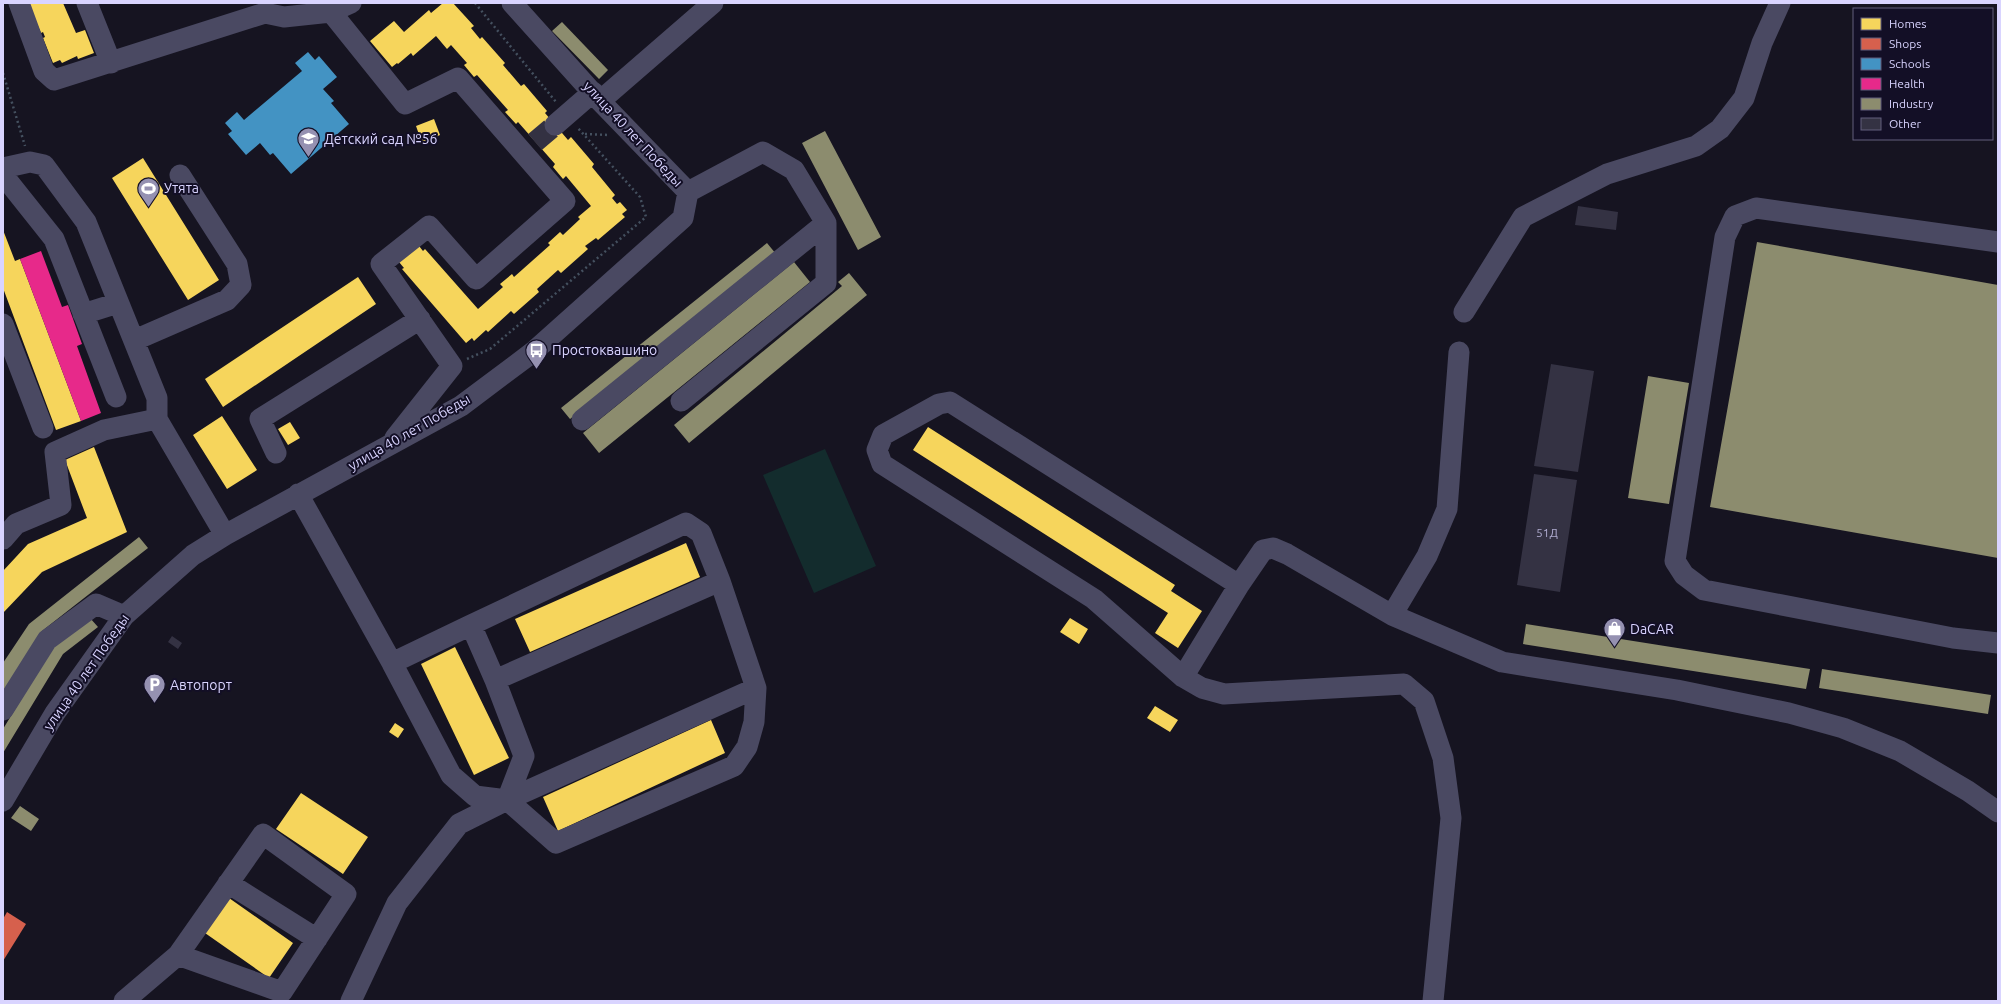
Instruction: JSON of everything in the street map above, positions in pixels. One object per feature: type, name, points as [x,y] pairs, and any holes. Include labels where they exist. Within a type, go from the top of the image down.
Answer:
[{"type":"street","points":[[19,3],[44,71],[54,80],[112,63],[265,13],[282,10],[331,12],[351,3]]},
{"type":"street","points":[[87,3],[112,63]]},
{"type":"street","name":"улица 40 лет Победы","points":[[3,801],[55,713],[124,616],[193,555],[225,535],[298,494],[461,406],[532,352],[683,218],[688,192],[662,163],[597,97],[512,3]]},
{"type":"street","points":[[555,125],[597,97],[713,3]]},
{"type":"street","points":[[1464,312],[1523,217],[1607,174],[1696,146],[1720,129],[1744,98],[1762,43],[1780,3]]},
{"type":"street","points":[[331,12],[405,104],[458,78],[529,148],[565,201],[476,279],[429,226],[381,264],[452,366],[390,445]]},
{"type":"street","points":[[681,401],[826,283],[826,223],[794,170],[764,152],[688,192]]},
{"type":"street","points":[[3,168],[30,162],[44,165],[86,222],[158,398],[157,419],[225,535]]},
{"type":"street","points":[[3,175],[54,238],[116,397]]},
{"type":"street","points":[[135,340],[227,300],[242,285],[237,264],[180,175]]},
{"type":"street","points":[[1998,242],[1756,208],[1735,216],[1725,237],[1675,561],[1684,575],[1704,590],[1953,638],[1998,643]]},
{"type":"street","points":[[582,420],[826,223]]},
{"type":"street","points":[[83,314],[118,302]]},
{"type":"street","points":[[276,453],[260,419],[420,319]]},
{"type":"street","points":[[3,324],[44,428]]},
{"type":"street","points":[[1392,615],[1427,556],[1447,509],[1459,352]]},
{"type":"street","points":[[1239,586],[950,402],[939,404],[883,435],[877,450],[882,464],[1094,599],[1183,677],[1202,688],[1224,694],[1404,684],[1424,701],[1443,758],[1451,818],[1433,1001]]},
{"type":"street","points":[[3,539],[16,524],[61,505],[55,452],[104,430],[157,419]]},
{"type":"street","points":[[298,494],[392,663],[451,775],[475,796],[507,800],[556,842],[734,766],[747,747],[754,722],[756,688],[720,581],[701,533],[686,523],[392,663]]},
{"type":"street","points":[[1183,677],[1263,550],[1273,548],[1287,554],[1392,615],[1502,662],[1677,690],[1789,712],[1843,728],[1900,752],[1968,791],[1998,812]]},
{"type":"street","points":[[495,680],[720,581]]},
{"type":"street","points":[[3,710],[47,640],[96,604],[124,616]]},
{"type":"street","points":[[471,625],[495,680],[524,756],[507,800]]},
{"type":"street","points":[[351,1001],[397,903],[459,824],[507,800],[756,688]]},
{"type":"street","points":[[124,1001],[178,955],[263,834],[346,894],[282,992],[178,955]]},
{"type":"street","points":[[228,883],[317,939]]},
{"type":"path","points":[[3,73],[30,162]]},
{"type":"path","points":[[585,134],[613,136]]},
{"type":"green space","points":[[825,449],[876,566],[814,593],[763,475]]},
{"type":"building: Homes","points":[[28,3],[63,3],[76,33],[85,30],[94,53],[78,59],[77,56],[62,63],[60,60],[53,63],[43,38],[45,37],[43,32],[41,33]]},
{"type":"building: Homes","points":[[443,3],[453,3],[474,26],[471,28],[480,39],[482,37],[505,63],[503,65],[521,86],[524,84],[547,111],[545,113],[568,140],[571,137],[594,164],[592,167],[615,195],[612,198],[617,204],[620,202],[627,210],[622,214],[625,217],[598,240],[596,238],[585,246],[588,249],[561,273],[558,270],[537,289],[539,292],[514,314],[511,311],[488,332],[486,330],[474,341],[472,338],[466,343],[402,269],[404,268],[399,262],[419,246],[423,251],[425,249],[478,309],[503,287],[500,284],[512,274],[514,277],[550,245],[548,243],[560,232],[563,235],[580,219],[578,217],[591,206],[566,176],[563,179],[553,167],[555,164],[518,122],[516,124],[505,112],[508,110],[477,75],[474,77],[464,65],[467,63],[451,45],[447,49],[436,36],[413,56],[411,53],[392,67],[370,41],[394,21],[404,32],[429,10],[431,13]]},
{"type":"building: Homes","points":[[434,119],[440,135],[422,143],[416,126]]},
{"type":"building: Homes","points":[[143,158],[219,280],[188,300],[112,178]]},
{"type":"building: Homes","points":[[3,230],[15,261],[20,259],[81,421],[56,430],[3,288]]},
{"type":"building: Homes","points":[[358,277],[376,304],[223,407],[205,379]]},
{"type":"building: Homes","points":[[222,416],[257,470],[227,489],[193,435]]},
{"type":"building: Homes","points":[[290,422],[300,438],[288,445],[278,429]]},
{"type":"building: Homes","points":[[928,427],[1175,585],[1171,591],[1202,611],[1178,648],[1155,633],[1168,613],[913,450]]},
{"type":"building: Homes","points":[[94,447],[127,532],[42,572],[3,613],[3,571],[28,544],[87,518],[65,460]]},
{"type":"building: Homes","points":[[686,543],[700,577],[530,652],[515,619]]},
{"type":"building: Homes","points":[[1070,618],[1088,629],[1079,644],[1060,632]]},
{"type":"building: Homes","points":[[455,647],[509,758],[474,775],[421,664]]},
{"type":"building: Homes","points":[[1155,706],[1178,720],[1170,732],[1147,718]]},
{"type":"building: Homes","points":[[711,720],[725,753],[558,831],[543,797]]},
{"type":"building: Homes","points":[[395,723],[404,729],[398,738],[389,732]]},
{"type":"building: Homes","points":[[301,793],[368,837],[343,874],[276,829]]},
{"type":"building: Homes","points":[[229,898],[293,943],[269,978],[205,933]]},
{"type":"building: Shops","points":[[7,912],[26,924],[3,961],[3,919]]},
{"type":"building: Schools","points":[[308,52],[315,60],[319,56],[337,77],[323,89],[334,101],[331,103],[349,124],[291,174],[273,153],[270,155],[260,143],[246,155],[228,134],[232,131],[225,123],[237,112],[244,120],[302,71],[295,63]]},
{"type":"building: Health","points":[[41,251],[62,307],[68,305],[82,344],[77,346],[101,413],[81,421],[20,259]]},
{"type":"building: Industry","points":[[562,22],[608,70],[599,79],[552,31]]},
{"type":"building: Industry","points":[[825,131],[881,237],[858,250],[802,143]]},
{"type":"building: Industry","points":[[1757,242],[1998,285],[1998,558],[1710,507]]},
{"type":"building: Industry","points":[[767,243],[776,254],[570,419],[561,408]]},
{"type":"building: Industry","points":[[794,262],[810,282],[599,453],[583,433]]},
{"type":"building: Industry","points":[[849,273],[867,295],[689,443],[674,425],[842,286],[838,282]]},
{"type":"building: Industry","points":[[1648,376],[1689,383],[1669,504],[1628,498]]},
{"type":"building: Industry","points":[[139,537],[148,548],[42,631],[3,693],[3,663],[29,624]]},
{"type":"building: Industry","points":[[90,618],[98,627],[63,654],[3,753],[3,729],[53,647]]},
{"type":"building: Industry","points":[[1526,624],[1810,669],[1806,689],[1523,644]]},
{"type":"building: Industry","points":[[1822,669],[1991,695],[1988,714],[1819,688]]},
{"type":"building: Industry","points":[[20,806],[39,819],[31,831],[11,818]]},
{"type":"building: Other","points":[[1578,206],[1618,212],[1616,230],[1575,225]]},
{"type":"building: Other","points":[[1551,364],[1594,371],[1578,472],[1534,466]]},
{"type":"building: Other","points":[[1534,474],[1577,480],[1560,592],[1517,585]]},
{"type":"building: Other","points":[[172,636],[182,643],[178,649],[168,642]]},
{"type":"tunnel","points":[[535,142],[555,125]]},
{"type":"place","name":"Детский сад №56","points":[[309,158]]},
{"type":"place","name":"Утята","points":[[149,208]]},
{"type":"place","name":"Простоквашино","points":[[537,370]]},
{"type":"place","name":"DaCAR","points":[[1614,648]]},
{"type":"place","name":"Автопорт","points":[[155,704]]}]
